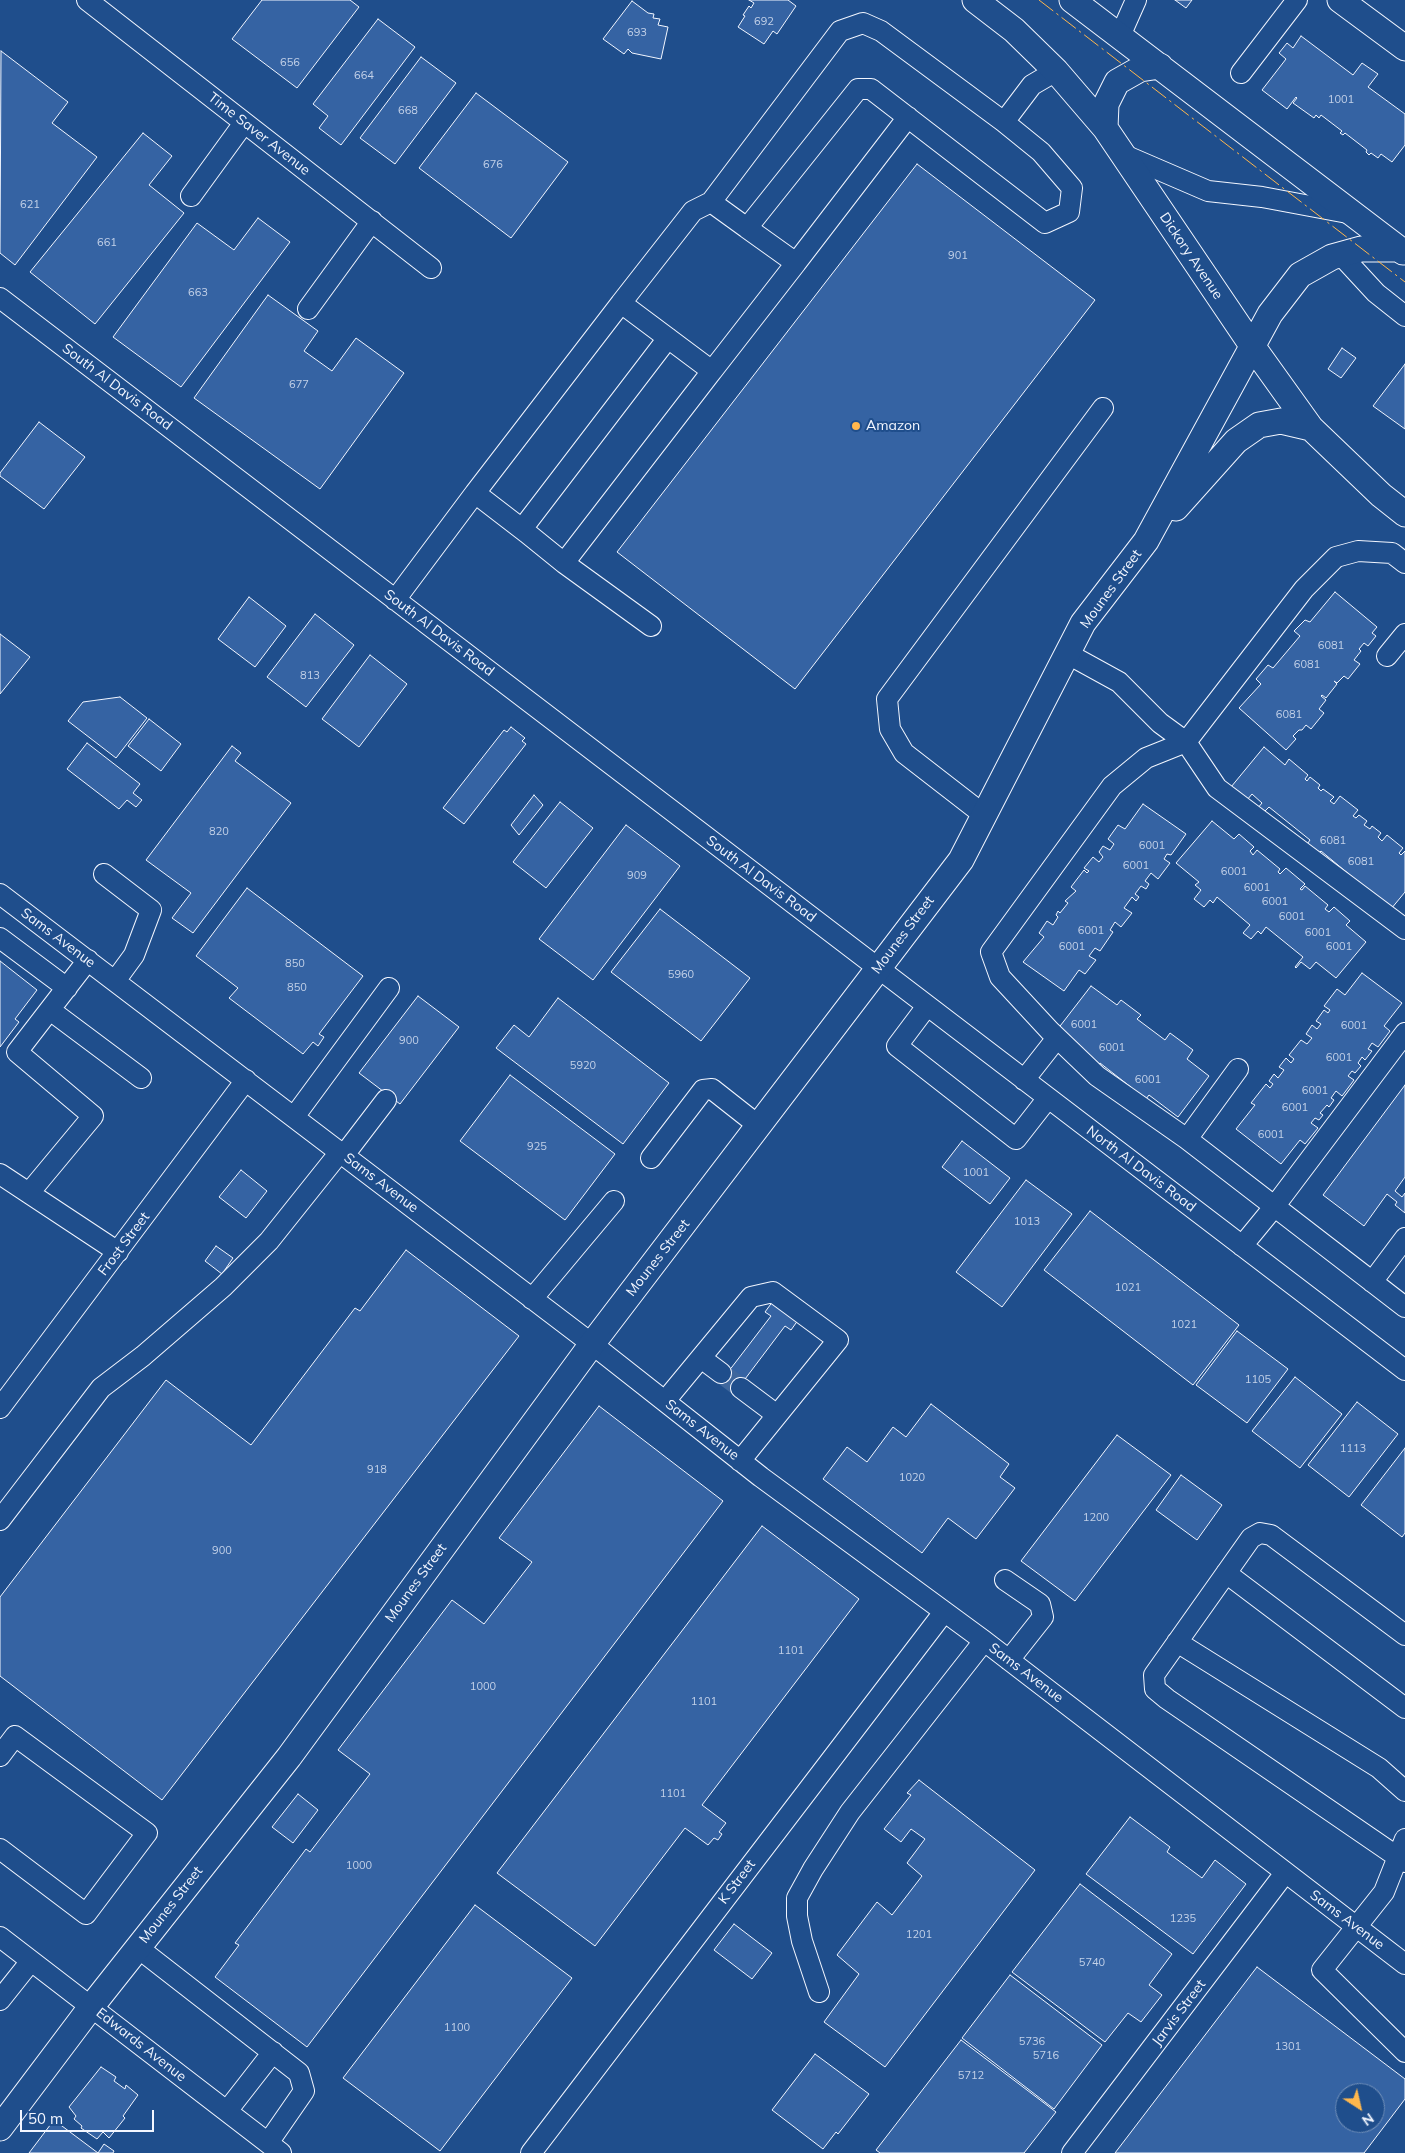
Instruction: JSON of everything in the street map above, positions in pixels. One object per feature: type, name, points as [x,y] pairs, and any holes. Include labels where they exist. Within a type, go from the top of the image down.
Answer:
[{"type":"main road","name":"Dickory Avenue","points":[[975,0],[1014,30],[1056,71],[1105,128],[1253,347],[1311,428],[1381,495],[1405,514]]},
{"type":"main road","points":[[1072,0],[1402,251]]},
{"type":"main road","points":[[1340,0],[1405,48]]},
{"type":"main road","points":[[1105,128],[1106,104],[1117,82],[1140,69],[1160,66]]},
{"type":"main road","name":"Mounes Street","points":[[0,2128],[91,2006],[289,1756],[592,1344],[961,860],[1083,623],[1146,541],[1270,314],[1300,276],[1340,254],[1361,249],[1402,251]]},
{"type":"main road","points":[[1146,541],[1236,441],[1259,425],[1281,421],[1311,428]]},
{"type":"street","name":"Time Saver Avenue","points":[[87,0],[431,268]]},
{"type":"street","points":[[1120,36],[1136,0]]},
{"type":"street","points":[[1241,73],[1297,0]]},
{"type":"street","points":[[395,600],[621,303],[693,211],[711,202],[840,31],[863,23],[881,31],[1004,122],[1041,152],[1072,188],[1069,212],[1045,223],[870,89],[858,89],[747,228]]},
{"type":"street","points":[[1004,122],[1032,85],[1056,71]]},
{"type":"street","points":[[564,563],[908,117]]},
{"type":"street","points":[[190,196],[244,123]]},
{"type":"street","points":[[1122,154],[1208,191],[1262,197],[1355,215]]},
{"type":"street","points":[[711,202],[796,263]]},
{"type":"street","points":[[308,309],[372,221]]},
{"type":"street","points":[[1340,254],[1376,293],[1405,316]]},
{"type":"street","name":"South Al Davis Road","points":[[0,298],[878,968]]},
{"type":"street","points":[[621,303],[712,371]]},
{"type":"street","points":[[651,626],[564,563],[522,529],[668,338]]},
{"type":"street","points":[[984,815],[904,752],[890,729],[887,699],[1103,408]]},
{"type":"street","points":[[475,493],[527,533]]},
{"type":"street","points":[[1405,563],[1392,553],[1358,551],[1336,557],[1304,588],[1186,742],[1146,758],[1112,786],[992,952],[1000,976],[1057,1038],[1097,1076],[1187,1139],[1405,1307]]},
{"type":"street","points":[[1387,656],[1405,634]]},
{"type":"street","points":[[1068,654],[1119,682],[1160,723],[1186,742],[1217,788],[1405,929]]},
{"type":"street","points":[[104,874],[151,910],[134,955],[115,981]]},
{"type":"street","name":"Sams Avenue","points":[[0,894],[592,1344],[740,1461],[984,1641],[1405,1964]]},
{"type":"street","points":[[0,938],[67,988]]},
{"type":"street","points":[[29,1192],[93,1116],[17,1052],[88,960]]},
{"type":"street","name":"North Al Davis Road","points":[[878,968],[1405,1370]]},
{"type":"street","points":[[294,1117],[389,988]]},
{"type":"street","points":[[927,1006],[897,1046],[1016,1139],[1048,1098]]},
{"type":"street","points":[[50,1010],[141,1078]]},
{"type":"street","points":[[1242,1246],[1274,1207],[1405,1033]]},
{"type":"street","points":[[1024,1080],[1057,1038]]},
{"type":"street","points":[[1187,1139],[1238,1069]]},
{"type":"street","name":"Frost Street","points":[[0,1408],[246,1080]]},
{"type":"street","points":[[651,1158],[703,1090],[712,1090],[759,1126]]},
{"type":"street","points":[[0,1520],[101,1388],[144,1356],[223,1287],[269,1241],[386,1100]]},
{"type":"street","points":[[0,1174],[118,1252]]},
{"type":"street","points":[[532,1299],[614,1201]]},
{"type":"street","points":[[1372,1282],[1405,1238]]},
{"type":"street","points":[[665,1402],[751,1297],[773,1292],[838,1340],[740,1461]]},
{"type":"street","points":[[701,1358],[721,1373]]},
{"type":"street","points":[[741,1388],[777,1416]]},
{"type":"street","points":[[1403,2047],[1322,1970],[1384,1892],[1402,1853],[1155,1689],[1154,1675],[1251,1538],[1260,1533],[1271,1535],[1405,1635]]},
{"type":"street","points":[[1226,1573],[1405,1708]]},
{"type":"street","points":[[1005,1580],[1040,1604],[1043,1617],[1009,1660]]},
{"type":"street","name":"K Street","points":[[531,2153],[944,1612]]},
{"type":"street","points":[[819,1992],[802,1941],[797,1916],[797,1898],[813,1869],[850,1812],[984,1641]]},
{"type":"street","points":[[1177,1642],[1379,1768],[1405,1791]]},
{"type":"street","points":[[0,1756],[15,1736],[147,1833],[86,1914],[0,1849]]},
{"type":"street","name":"Jarvis Street","points":[[1072,2153],[1285,1872]]},
{"type":"street","name":"Edwards Avenue","points":[[0,1937],[274,2148]]},
{"type":"street","points":[[138,1947],[299,2073],[304,2091],[274,2148]]},
{"type":"street","points":[[0,2000],[31,1961]]},
{"type":"street","points":[[227,2111],[273,2052]]},
{"type":"building","points":[[262,0],[350,0],[359,7],[297,88],[232,39]]},
{"type":"building","points":[[749,0],[788,0],[796,6],[777,34],[773,31],[764,44],[738,27],[749,6],[751,8],[754,3]]},
{"type":"building","points":[[1175,0],[1192,0],[1186,8]]},
{"type":"building","points":[[632,1],[648,13],[654,14],[653,18],[660,19],[658,25],[668,27],[661,59],[632,53],[628,49],[624,54],[603,39]]},
{"type":"building","points":[[378,19],[415,47],[341,145],[319,128],[328,116],[313,104]]},
{"type":"building","points":[[1301,36],[1353,75],[1362,63],[1378,74],[1368,87],[1405,114],[1405,145],[1392,162],[1381,154],[1378,158],[1371,153],[1369,155],[1366,152],[1367,150],[1345,133],[1343,135],[1340,133],[1342,131],[1321,115],[1319,118],[1316,115],[1314,118],[1293,103],[1296,97],[1287,109],[1262,90],[1286,59],[1279,53],[1287,43],[1293,48]]},
{"type":"building","points":[[1,51],[68,102],[52,123],[97,157],[15,265],[0,253]]},
{"type":"building","points":[[421,57],[456,83],[395,164],[360,138]]},
{"type":"building","points":[[476,93],[568,162],[511,238],[419,168]]},
{"type":"building","points":[[143,133],[172,156],[149,185],[184,213],[95,324],[30,272]]},
{"type":"building","name":"Amazon","points":[[917,164],[1095,300],[795,689],[617,552]]},
{"type":"building","points":[[258,218],[290,242],[181,387],[113,337],[197,223],[234,250]]},
{"type":"building","points":[[268,295],[318,331],[304,351],[332,371],[356,338],[404,373],[320,489],[194,398]]},
{"type":"building","points":[[1342,348],[1356,358],[1341,378],[1328,369]]},
{"type":"building","points":[[1405,364],[1405,429],[1373,406]]},
{"type":"building","points":[[39,422],[85,457],[44,509],[0,476],[0,473]]},
{"type":"building","points":[[1335,592],[1377,627],[1372,633],[1376,636],[1368,646],[1364,643],[1359,649],[1361,651],[1354,660],[1360,664],[1348,679],[1344,676],[1337,683],[1334,681],[1337,684],[1326,698],[1321,696],[1326,700],[1319,709],[1324,713],[1311,729],[1306,725],[1302,730],[1299,730],[1293,736],[1296,739],[1286,750],[1239,708],[1261,684],[1256,679],[1268,665],[1273,668],[1300,636],[1294,631],[1305,620],[1310,622]]},
{"type":"building","points":[[249,597],[286,626],[255,667],[218,639]]},
{"type":"building","points":[[315,614],[354,645],[306,707],[267,677]]},
{"type":"building","points":[[0,634],[30,657],[0,694]]},
{"type":"building","points":[[370,655],[407,684],[359,747],[322,719]]},
{"type":"building","points":[[120,697],[147,718],[116,758],[68,721],[83,702]]},
{"type":"building","points":[[149,719],[181,744],[161,771],[128,746]]},
{"type":"building","points":[[511,727],[525,738],[522,741],[526,744],[464,824],[443,808],[504,730],[507,732]]},
{"type":"building","points":[[87,743],[140,784],[133,793],[142,800],[136,807],[127,800],[119,809],[67,769]]},
{"type":"building","points":[[232,746],[241,753],[235,761],[291,803],[193,933],[172,918],[191,893],[146,860]]},
{"type":"building","points":[[1264,747],[1285,765],[1289,759],[1308,775],[1305,779],[1307,781],[1310,777],[1320,785],[1318,788],[1321,791],[1323,789],[1334,797],[1330,801],[1334,804],[1340,796],[1358,810],[1353,816],[1356,818],[1359,815],[1367,821],[1364,825],[1370,829],[1372,826],[1381,833],[1378,837],[1382,841],[1387,835],[1403,848],[1399,853],[1401,855],[1405,851],[1405,892],[1391,909],[1321,851],[1316,856],[1305,847],[1310,840],[1269,807],[1263,813],[1257,809],[1262,803],[1252,794],[1247,800],[1231,787]]},
{"type":"building","points":[[534,795],[543,805],[519,835],[511,825]]},
{"type":"building","points":[[560,802],[593,828],[546,888],[513,862]]},
{"type":"building","points":[[1143,804],[1186,834],[1171,855],[1167,854],[1164,859],[1170,863],[1158,879],[1151,873],[1145,881],[1149,884],[1146,889],[1141,886],[1135,894],[1139,897],[1136,901],[1132,897],[1124,908],[1132,913],[1121,927],[1115,922],[1110,930],[1113,932],[1100,951],[1095,948],[1089,956],[1096,960],[1085,974],[1079,970],[1064,991],[1023,962],[1044,937],[1039,933],[1047,921],[1053,925],[1058,917],[1056,915],[1058,911],[1060,913],[1068,903],[1065,901],[1076,891],[1071,887],[1084,870],[1087,873],[1089,871],[1084,868],[1093,857],[1099,862],[1103,857],[1099,852],[1103,846],[1110,850],[1114,844],[1108,839],[1118,825],[1125,829]]},
{"type":"building","points":[[1212,821],[1234,839],[1239,834],[1254,847],[1250,851],[1253,855],[1257,850],[1280,869],[1278,872],[1280,874],[1286,868],[1305,884],[1300,889],[1302,890],[1305,886],[1328,905],[1325,909],[1329,912],[1334,907],[1350,921],[1346,925],[1366,942],[1336,978],[1316,962],[1310,969],[1301,962],[1296,968],[1303,957],[1266,927],[1261,934],[1258,931],[1251,939],[1243,933],[1250,925],[1217,897],[1213,903],[1210,900],[1204,907],[1194,899],[1201,890],[1195,885],[1199,882],[1176,863]]},
{"type":"building","points":[[626,825],[680,866],[593,980],[539,939]]},
{"type":"building","points":[[247,888],[363,976],[319,1034],[324,1037],[318,1046],[313,1042],[303,1054],[229,998],[238,988],[196,956]]},
{"type":"building","points":[[660,909],[750,978],[701,1041],[611,972]]},
{"type":"building","points":[[0,961],[37,990],[15,1019],[19,1022],[0,1047]]},
{"type":"building","points":[[1362,973],[1402,1003],[1384,1026],[1390,1031],[1378,1047],[1372,1043],[1368,1049],[1372,1051],[1365,1060],[1362,1057],[1358,1063],[1361,1066],[1355,1073],[1352,1071],[1348,1076],[1354,1080],[1342,1096],[1336,1091],[1331,1098],[1334,1100],[1329,1107],[1327,1105],[1320,1113],[1323,1115],[1319,1120],[1315,1118],[1311,1123],[1318,1128],[1305,1144],[1300,1140],[1281,1164],[1236,1129],[1255,1105],[1251,1103],[1266,1084],[1270,1088],[1273,1084],[1269,1081],[1274,1074],[1278,1078],[1284,1070],[1279,1067],[1286,1058],[1291,1063],[1294,1059],[1289,1055],[1301,1040],[1307,1044],[1312,1038],[1306,1034],[1312,1025],[1317,1029],[1321,1024],[1316,1021],[1324,1010],[1328,1013],[1330,1010],[1324,1006],[1337,989],[1345,995]]},
{"type":"building","points":[[1091,986],[1117,1005],[1121,1000],[1141,1015],[1137,1019],[1165,1040],[1170,1033],[1193,1050],[1187,1059],[1209,1076],[1178,1117],[1149,1095],[1143,1103],[1130,1093],[1132,1088],[1100,1063],[1096,1068],[1057,1030]]},
{"type":"building","points":[[418,996],[459,1027],[400,1104],[359,1073]]},
{"type":"building","points":[[558,998],[669,1083],[623,1144],[496,1048],[514,1025],[529,1037]]},
{"type":"building","points":[[510,1075],[615,1154],[565,1220],[460,1141]]},
{"type":"building","points":[[1405,1085],[1405,1177],[1395,1191],[1402,1197],[1405,1193],[1405,1213],[1395,1205],[1397,1202],[1387,1194],[1364,1226],[1323,1195]]},
{"type":"building","points":[[962,1141],[1010,1178],[990,1204],[942,1167]]},
{"type":"building","points":[[241,1170],[267,1191],[246,1218],[219,1197]]},
{"type":"building","points":[[1026,1180],[1072,1214],[1002,1307],[956,1272]]},
{"type":"building","points":[[1090,1211],[1239,1325],[1193,1385],[1044,1270]]},
{"type":"building","points":[[216,1246],[233,1258],[222,1274],[205,1261]]},
{"type":"building","points":[[406,1250],[519,1336],[162,1800],[0,1676],[0,1597],[166,1380],[251,1445],[355,1308],[360,1311]]},
{"type":"building","points":[[776,1297],[801,1316],[791,1330],[785,1326],[736,1391],[722,1380],[771,1316],[765,1312]]},
{"type":"building","points":[[1237,1331],[1288,1369],[1247,1423],[1196,1385]]},
{"type":"building","points":[[1295,1377],[1342,1414],[1300,1468],[1252,1431]]},
{"type":"building","points":[[1357,1402],[1398,1434],[1349,1497],[1308,1465]]},
{"type":"building","points":[[931,1404],[1009,1464],[1000,1477],[1015,1488],[976,1539],[948,1518],[922,1553],[823,1479],[847,1447],[867,1462],[893,1427],[906,1437]]},
{"type":"building","points":[[599,1406],[723,1501],[307,2047],[215,1977],[239,1945],[235,1943],[306,1849],[310,1852],[370,1774],[338,1750],[452,1600],[484,1624],[532,1562],[499,1538]]},
{"type":"building","points":[[1117,1435],[1171,1475],[1075,1601],[1021,1561]]},
{"type":"building","points":[[1405,1448],[1405,1533],[1402,1537],[1361,1505]]},
{"type":"building","points":[[1181,1475],[1222,1505],[1197,1540],[1156,1510]]},
{"type":"building","points":[[762,1526],[859,1599],[702,1805],[726,1823],[719,1832],[722,1834],[718,1840],[714,1838],[708,1845],[685,1828],[595,1946],[497,1873]]},
{"type":"building","points":[[919,1780],[1035,1870],[885,2067],[824,2022],[859,1974],[837,1955],[877,1902],[892,1915],[922,1876],[907,1863],[925,1839],[911,1829],[901,1842],[884,1829],[911,1795],[907,1793]]},
{"type":"building","points":[[298,1794],[318,1810],[293,1843],[272,1827]]},
{"type":"building","points":[[1130,1817],[1170,1847],[1167,1852],[1202,1878],[1215,1860],[1246,1884],[1193,1954],[1086,1874]]},
{"type":"building","points":[[1080,1884],[1172,1954],[1149,1985],[1162,1995],[1141,2022],[1128,2013],[1105,2042],[1012,1972]]},
{"type":"building","points":[[475,1905],[572,1978],[440,2151],[343,2078]]},
{"type":"building","points":[[734,1924],[772,1953],[752,1979],[714,1950]]},
{"type":"building","points":[[1257,1967],[1405,2079],[1405,2099],[1385,2125],[1385,2083],[1335,2083],[1335,2133],[1379,2133],[1364,2153],[1115,2153]]},
{"type":"building","points":[[1010,1975],[1102,2045],[1054,2109],[962,2038]]},
{"type":"building","points":[[961,2040],[1056,2112],[1024,2153],[880,2153],[876,2150]]},
{"type":"building","points":[[815,2054],[869,2094],[838,2134],[836,2132],[823,2149],[772,2110]]},
{"type":"building","points":[[101,2067],[116,2077],[114,2081],[125,2089],[126,2085],[138,2095],[123,2116],[125,2118],[109,2138],[103,2132],[97,2139],[81,2128],[82,2126],[74,2119],[76,2116],[69,2107]]},
{"type":"building","points":[[54,2120],[98,2153],[29,2153]]},
{"type":"building","points":[[104,2144],[114,2151],[113,2153],[98,2153]]},
{"type":"tunnel","points":[[721,1373],[741,1388]]},
{"type":"power","points":[[1039,0],[1405,282]]},
{"type":"place","name":"Amazon","points":[[856,426]]}]
